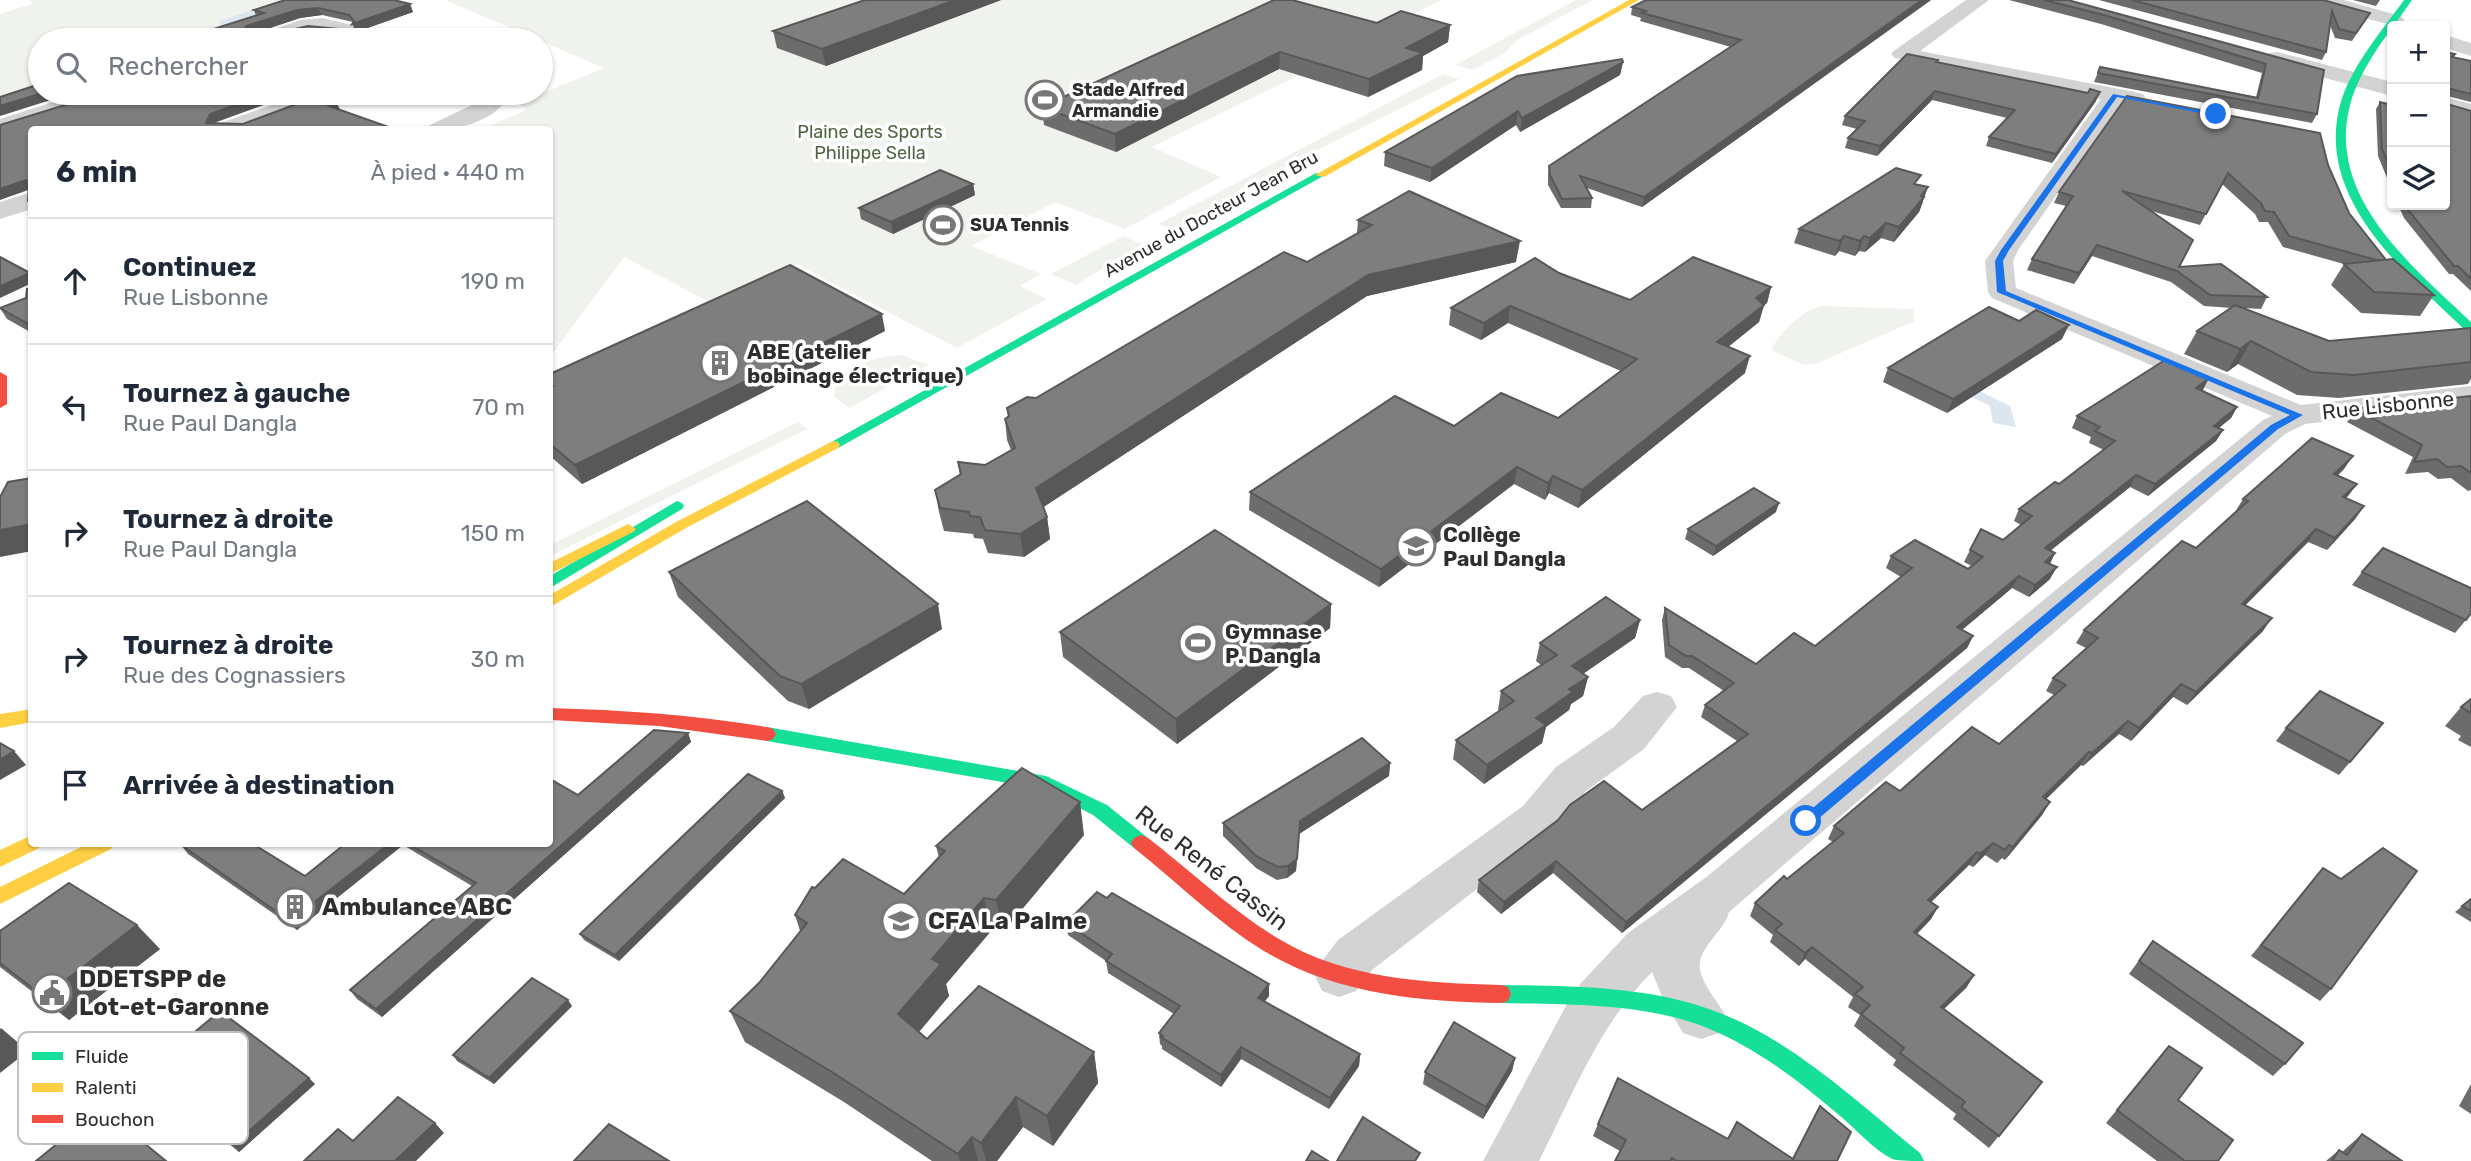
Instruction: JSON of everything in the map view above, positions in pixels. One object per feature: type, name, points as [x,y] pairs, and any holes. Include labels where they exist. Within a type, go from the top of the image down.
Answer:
[{"type":"main road","name":"Avenue du Docteur Jean Bru","points":[[553,601],[681,525],[806,460],[1635,0]]},
{"type":"main road","points":[[2395,21],[2408,0]]},
{"type":"main road","points":[[2387,33],[2356,80],[2345,108],[2345,168],[2365,218],[2401,262],[2471,329]]},
{"type":"main road","points":[[0,376],[0,404]]},
{"type":"main road","name":"Avenue du Docteur Jean Bru","points":[[553,568],[746,476],[806,460]]},
{"type":"main road","points":[[553,581],[688,502]]},
{"type":"main road","points":[[562,698],[613,716]]},
{"type":"main road","points":[[553,714],[613,716]]},
{"type":"main road","points":[[0,721],[28,716]]},
{"type":"main road","name":"Rue René Cassin","points":[[613,716],[729,727],[1046,783],[1100,810],[1250,930],[1280,950],[1339,976],[1392,988],[1443,993],[1556,995],[1598,999],[1669,1008],[1726,1025],[1783,1057],[1912,1161]]},
{"type":"main road","points":[[0,859],[28,846]]},
{"type":"main road","points":[[0,881],[67,847]]},
{"type":"main road","points":[[0,896],[98,847]]},
{"type":"street","points":[[1979,0],[1908,49],[2058,84],[2155,103]]},
{"type":"street","points":[[2320,0],[2387,23]]},
{"type":"street","points":[[292,28],[303,24],[329,23],[342,28]]},
{"type":"street","points":[[2450,43],[2471,50]]},
{"type":"street","points":[[2252,51],[2387,88]]},
{"type":"street","points":[[2115,95],[2005,250],[1999,261],[2002,292],[2298,415]]},
{"type":"street","points":[[0,127],[66,105]]},
{"type":"street","points":[[234,126],[292,105]]},
{"type":"street","points":[[447,126],[492,105]]},
{"type":"street","points":[[2450,105],[2471,111]]},
{"type":"street","points":[[2316,133],[2343,139]]},
{"type":"street","points":[[0,211],[28,201]]},
{"type":"street","name":"Rue Lisbonne","points":[[1510,1161],[1598,999],[1630,961],[1661,932],[1721,892],[2274,427],[2298,415],[2471,395]]},
{"type":"street","points":[[1339,976],[1355,955],[1538,818],[1571,779],[1629,738],[1657,707]]},
{"type":"street","name":"Rue Lisbonne","points":[[1701,1017],[1682,990],[1674,969],[1678,950],[1721,892]]},
{"type":"green space","points":[[30,0],[310,0],[223,28],[28,28],[28,91],[0,100],[0,14],[32,4]]},
{"type":"green space","name":"Plaine des Sports Philippe Sella","points":[[445,0],[1441,0],[1366,38],[1328,61],[1152,147],[1221,177],[1125,229],[1055,202],[971,246],[1041,274],[1020,286],[1047,299],[957,348],[798,265],[711,303],[624,257],[553,353],[553,126],[490,126],[526,110],[521,105],[553,105],[553,89],[604,68],[553,46],[553,28],[510,28]]},
{"type":"green space","points":[[1576,0],[1593,0],[1519,39],[1503,54],[1473,70],[1455,65]]},
{"type":"green space","points":[[1443,74],[1459,79],[1295,161],[1171,230],[1158,224]]},
{"type":"green space","points":[[1123,236],[1142,244],[1076,285],[1051,274]]},
{"type":"green space","points":[[1823,306],[1913,309],[1915,321],[1818,363],[1804,365],[1773,351],[1772,347],[1787,328],[1808,311]]},
{"type":"green space","points":[[902,355],[928,365],[849,408],[834,396],[836,385],[849,370],[869,361]]},
{"type":"green space","points":[[798,422],[807,429],[553,555],[553,544]]},
{"type":"shaded area","points":[[1979,391],[2010,406],[2016,427],[1993,423],[1990,406],[1970,396]]},
{"type":"building","points":[[285,0],[394,0],[410,4],[352,24],[354,21],[349,15],[318,8],[297,10],[245,28],[217,28],[264,13],[254,10]]},
{"type":"building","points":[[865,0],[955,0],[822,49],[773,31]]},
{"type":"building","points":[[1274,0],[1292,0],[1377,23],[1401,11],[1450,25],[1406,48],[1423,53],[1369,79],[1280,52],[1115,134],[1042,107]]},
{"type":"building","points":[[1646,0],[1922,0],[1644,197],[1580,176],[1592,198],[1562,199],[1550,175],[1549,166],[1741,40],[1642,13],[1646,11],[1632,7]]},
{"type":"building","points":[[2044,0],[2068,0],[2324,70],[2317,114],[2098,73],[2100,67],[2258,98],[2266,64],[2104,15]]},
{"type":"building","points":[[2132,0],[2323,0],[2370,13],[2356,33],[2339,29],[2332,11],[2326,52]]},
{"type":"building","points":[[2450,53],[2455,54],[2452,57],[2471,61],[2471,94],[2450,89]]},
{"type":"building","points":[[1907,54],[2088,93],[2090,89],[2100,92],[2056,154],[1989,137],[2015,110],[1935,91],[1880,146],[1848,138],[1865,121],[1845,116]]},
{"type":"building","points":[[1622,59],[1623,62],[1522,118],[1518,111],[1432,168],[1385,152],[1517,76]]},
{"type":"building","points":[[28,88],[28,97],[0,106],[0,97]]},
{"type":"building","points":[[2127,96],[2320,133],[2328,165],[2349,213],[2386,260],[2380,261],[2289,236],[2274,212],[2265,211],[2261,203],[2228,173],[2206,214],[2122,191],[2193,240],[2179,267],[2221,264],[2267,297],[2210,295],[2177,271],[2097,245],[2079,273],[2032,259],[2073,196],[2059,192]]},
{"type":"building","points":[[2380,102],[2387,104],[2387,160],[2382,149]]},
{"type":"building","points":[[65,105],[236,105],[210,114],[206,123],[243,124],[294,105],[332,105],[329,106],[386,126],[28,126],[28,182],[26,180],[0,189],[0,125]]},
{"type":"building","points":[[2450,105],[2471,111],[2471,279],[2458,266],[2454,266],[2408,210],[2450,210]]},
{"type":"building","points":[[1896,168],[1921,175],[1914,184],[1928,187],[1921,196],[1924,197],[1899,227],[1886,223],[1870,238],[1864,236],[1860,241],[1844,236],[1840,241],[1799,229]]},
{"type":"building","points":[[940,170],[973,184],[891,222],[859,208]]},
{"type":"building","points":[[1409,191],[1520,241],[1368,275],[1036,488],[1047,517],[1020,534],[985,530],[980,517],[970,516],[969,512],[940,508],[935,490],[961,474],[958,462],[985,465],[1015,448],[1005,419],[1009,416],[1007,408],[1027,397],[1036,398],[1284,252],[1307,262],[1372,225],[1358,220]]},
{"type":"building","points":[[0,257],[28,272],[28,274],[0,286]]},
{"type":"building","points":[[1693,257],[1771,287],[1756,298],[1764,305],[1717,342],[1750,356],[1582,490],[1553,476],[1548,483],[1517,467],[1381,569],[1250,492],[1395,396],[1454,426],[1501,393],[1558,418],[1637,359],[1510,306],[1484,323],[1451,308],[1535,258],[1559,273],[1630,300]]},
{"type":"building","points":[[2393,259],[2434,295],[2374,292],[2344,264]]},
{"type":"building","name":"ABE (atelier bobinage électrique)","points":[[790,265],[882,314],[575,465],[553,447],[553,373]]},
{"type":"building","points":[[27,289],[28,324],[0,308],[26,298]]},
{"type":"building","points":[[2235,305],[2329,341],[2471,328],[2471,362],[2354,375],[2311,372],[2251,341],[2240,349],[2197,331]]},
{"type":"building","points":[[1989,307],[2019,321],[2036,310],[2069,325],[1953,399],[1888,368]]},
{"type":"building","points":[[2165,360],[2209,378],[2196,388],[2237,407],[2214,426],[2223,430],[2155,484],[2136,475],[2045,548],[2055,553],[2045,562],[2057,567],[2035,585],[2019,576],[1957,627],[1973,636],[1626,922],[1556,861],[1504,902],[1479,880],[1558,820],[1570,805],[1604,781],[1642,810],[1748,734],[1705,705],[1734,683],[1692,656],[1686,656],[1669,645],[1665,608],[1756,664],[1794,633],[1815,646],[1912,568],[1891,556],[1915,540],[1968,569],[1983,557],[1970,550],[1981,529],[2003,540],[2032,516],[2019,509],[2055,482],[2059,484],[2115,441],[2095,431],[2100,427],[2077,416]]},
{"type":"building","points":[[2471,396],[2471,473],[2461,466],[2447,467],[2437,459],[2414,462],[2422,445],[2355,409]]},
{"type":"building","points":[[2312,438],[2353,456],[2334,474],[2357,484],[2343,497],[2364,506],[2335,538],[2316,529],[2242,604],[2272,618],[2196,692],[2181,684],[2139,728],[2128,721],[2092,753],[2089,752],[2043,797],[2050,802],[2013,847],[2009,845],[2005,850],[1993,843],[1980,854],[1977,852],[1928,900],[1938,907],[1914,932],[1974,975],[1941,1007],[2042,1082],[1999,1136],[1961,1107],[1965,1102],[1900,1053],[1904,1048],[1861,1014],[1870,1005],[1855,994],[1863,987],[1812,947],[1805,953],[1775,930],[1782,924],[1755,903],[1784,876],[1787,879],[1844,833],[1834,826],[1886,782],[1900,791],[1972,727],[1999,744],[2066,685],[2053,678],[2098,638],[2084,630],[2182,541],[2196,548],[2248,501],[2243,499]]},
{"type":"building","points":[[28,479],[28,525],[0,530],[0,497],[8,482]]},
{"type":"building","points":[[1754,488],[1779,503],[1716,546],[1688,529]]},
{"type":"building","points":[[807,501],[938,604],[801,684],[780,676],[669,572]]},
{"type":"building","name":"Gymnase P. Dangla","points":[[1215,530],[1331,604],[1176,719],[1060,632]]},
{"type":"building","points":[[2383,548],[2471,588],[2471,613],[2466,620],[2362,572]]},
{"type":"building","points":[[1606,597],[1640,620],[1572,666],[1588,677],[1569,689],[1573,692],[1536,718],[1546,725],[1487,765],[1456,740],[1514,701],[1501,691],[1557,655],[1540,643]]},
{"type":"building","points":[[2320,691],[2383,723],[2350,762],[2286,728]]},
{"type":"building","points":[[2471,699],[2471,713],[2461,707]]},
{"type":"building","points":[[654,730],[688,733],[376,1009],[350,990],[476,883],[414,847],[553,847],[553,781],[578,795]]},
{"type":"building","points":[[1362,738],[1390,763],[1300,821],[1297,859],[1288,866],[1278,867],[1256,856],[1223,823]]},
{"type":"building","points":[[0,743],[14,751],[0,760]]},
{"type":"building","points":[[1022,768],[1080,802],[996,900],[984,898],[932,959],[941,964],[898,1014],[927,1039],[979,986],[1094,1052],[1047,1116],[1016,1097],[981,1143],[972,1137],[958,1154],[832,1072],[730,1011],[759,983],[807,923],[795,915],[812,887],[815,888],[843,859],[904,894],[945,851],[936,846]]},
{"type":"building","points":[[748,774],[782,791],[615,955],[580,934]]},
{"type":"building","name":"Ambulance ABC","points":[[184,847],[258,847],[305,876],[341,847],[385,847],[290,921]]},
{"type":"building","points":[[2383,848],[2417,871],[2331,989],[2261,945],[2323,868],[2341,879]]},
{"type":"building","points":[[69,883],[137,925],[44,997],[0,963],[0,931]]},
{"type":"building","points":[[1097,892],[1107,898],[1112,893],[1269,984],[1258,998],[1360,1054],[1330,1098],[1241,1047],[1221,1075],[1161,1037],[1163,1036],[1159,1033],[1180,1006],[1106,961],[1112,954],[1066,923]]},
{"type":"building","points":[[2471,899],[2471,911],[2462,906]]},
{"type":"building","points":[[2153,941],[2303,1043],[2285,1064],[2139,961]]},
{"type":"building","points":[[532,978],[568,1000],[489,1078],[453,1055]]},
{"type":"building","points":[[220,1011],[248,1032],[195,1032]]},
{"type":"building","points":[[1454,1022],[1515,1058],[1486,1107],[1425,1072]]},
{"type":"building","points":[[248,1032],[309,1078],[248,1132]]},
{"type":"building","points":[[2169,1046],[2202,1068],[2178,1100],[2233,1140],[2218,1161],[2185,1161],[2117,1110]]},
{"type":"building","points":[[1618,1078],[1728,1139],[1737,1122],[1793,1159],[1820,1106],[1851,1132],[1837,1161],[1677,1161],[1672,1158],[1670,1161],[1615,1161],[1626,1140],[1598,1124]]},
{"type":"building","points":[[398,1097],[435,1123],[395,1161],[304,1161],[338,1129],[353,1141]]},
{"type":"building","points":[[1363,1117],[1420,1153],[1415,1161],[1337,1161]]},
{"type":"building","points":[[609,1124],[669,1161],[574,1161]]},
{"type":"building","points":[[2362,1134],[2402,1161],[2332,1161],[2339,1150],[2347,1155]]},
{"type":"building","points":[[57,1144],[145,1144],[166,1161],[36,1161]]},
{"type":"building","points":[[1312,1151],[1328,1161],[1306,1161]]},
{"type":"waterway","points":[[223,23],[292,0]]},
{"type":"traffic: fast","points":[[2408,0],[2372,51],[2350,92],[2340,140],[2345,172],[2358,203],[2376,231],[2423,283],[2471,329]]},
{"type":"traffic: fast","points":[[833,445],[1320,175]]},
{"type":"traffic: fast","points":[[553,581],[677,506]]},
{"type":"traffic: fast","points":[[767,734],[1046,783],[1100,810],[1141,843]]},
{"type":"traffic: fast","points":[[1501,994],[1556,995],[1646,1003],[1703,1016],[1777,1054],[1846,1106],[1912,1161]]},
{"type":"traffic: slow","points":[[1320,175],[1635,0]]},
{"type":"traffic: slow","points":[[553,600],[681,525],[833,445]]},
{"type":"traffic: slow","points":[[553,567],[628,529]]},
{"type":"traffic: slow","points":[[0,721],[28,716]]},
{"type":"traffic: slow","points":[[0,859],[28,845]]},
{"type":"traffic: slow","points":[[0,896],[98,847]]},
{"type":"traffic: jam","points":[[0,376],[0,404]]},
{"type":"traffic: jam","points":[[553,714],[659,720],[767,734]]},
{"type":"traffic: jam","points":[[1141,843],[1258,936],[1309,963],[1335,973],[1388,986],[1443,992],[1501,994]]},
{"type":"place","name":"Stade Alfred Armandie","points":[[1045,100]]},
{"type":"place","name":"SUA Tennis","points":[[943,225]]},
{"type":"place","name":"ABE (atelier bobinage électrique)","points":[[720,363]]},
{"type":"place","name":"Collège Paul Dangla","points":[[1416,546]]},
{"type":"place","name":"Gymnase P. Dangla","points":[[1198,643]]},
{"type":"place","name":"Ambulance ABC","points":[[295,907]]},
{"type":"place","name":"CFA La Palme","points":[[901,921]]},
{"type":"place","name":"DDETSPP de Lot-et-Garonne","points":[[52,993]]},
{"type":"route","points":[[1806,821],[2274,427],[2298,415],[2002,292],[1999,261],[2005,250],[2115,95],[2216,114]]}]
